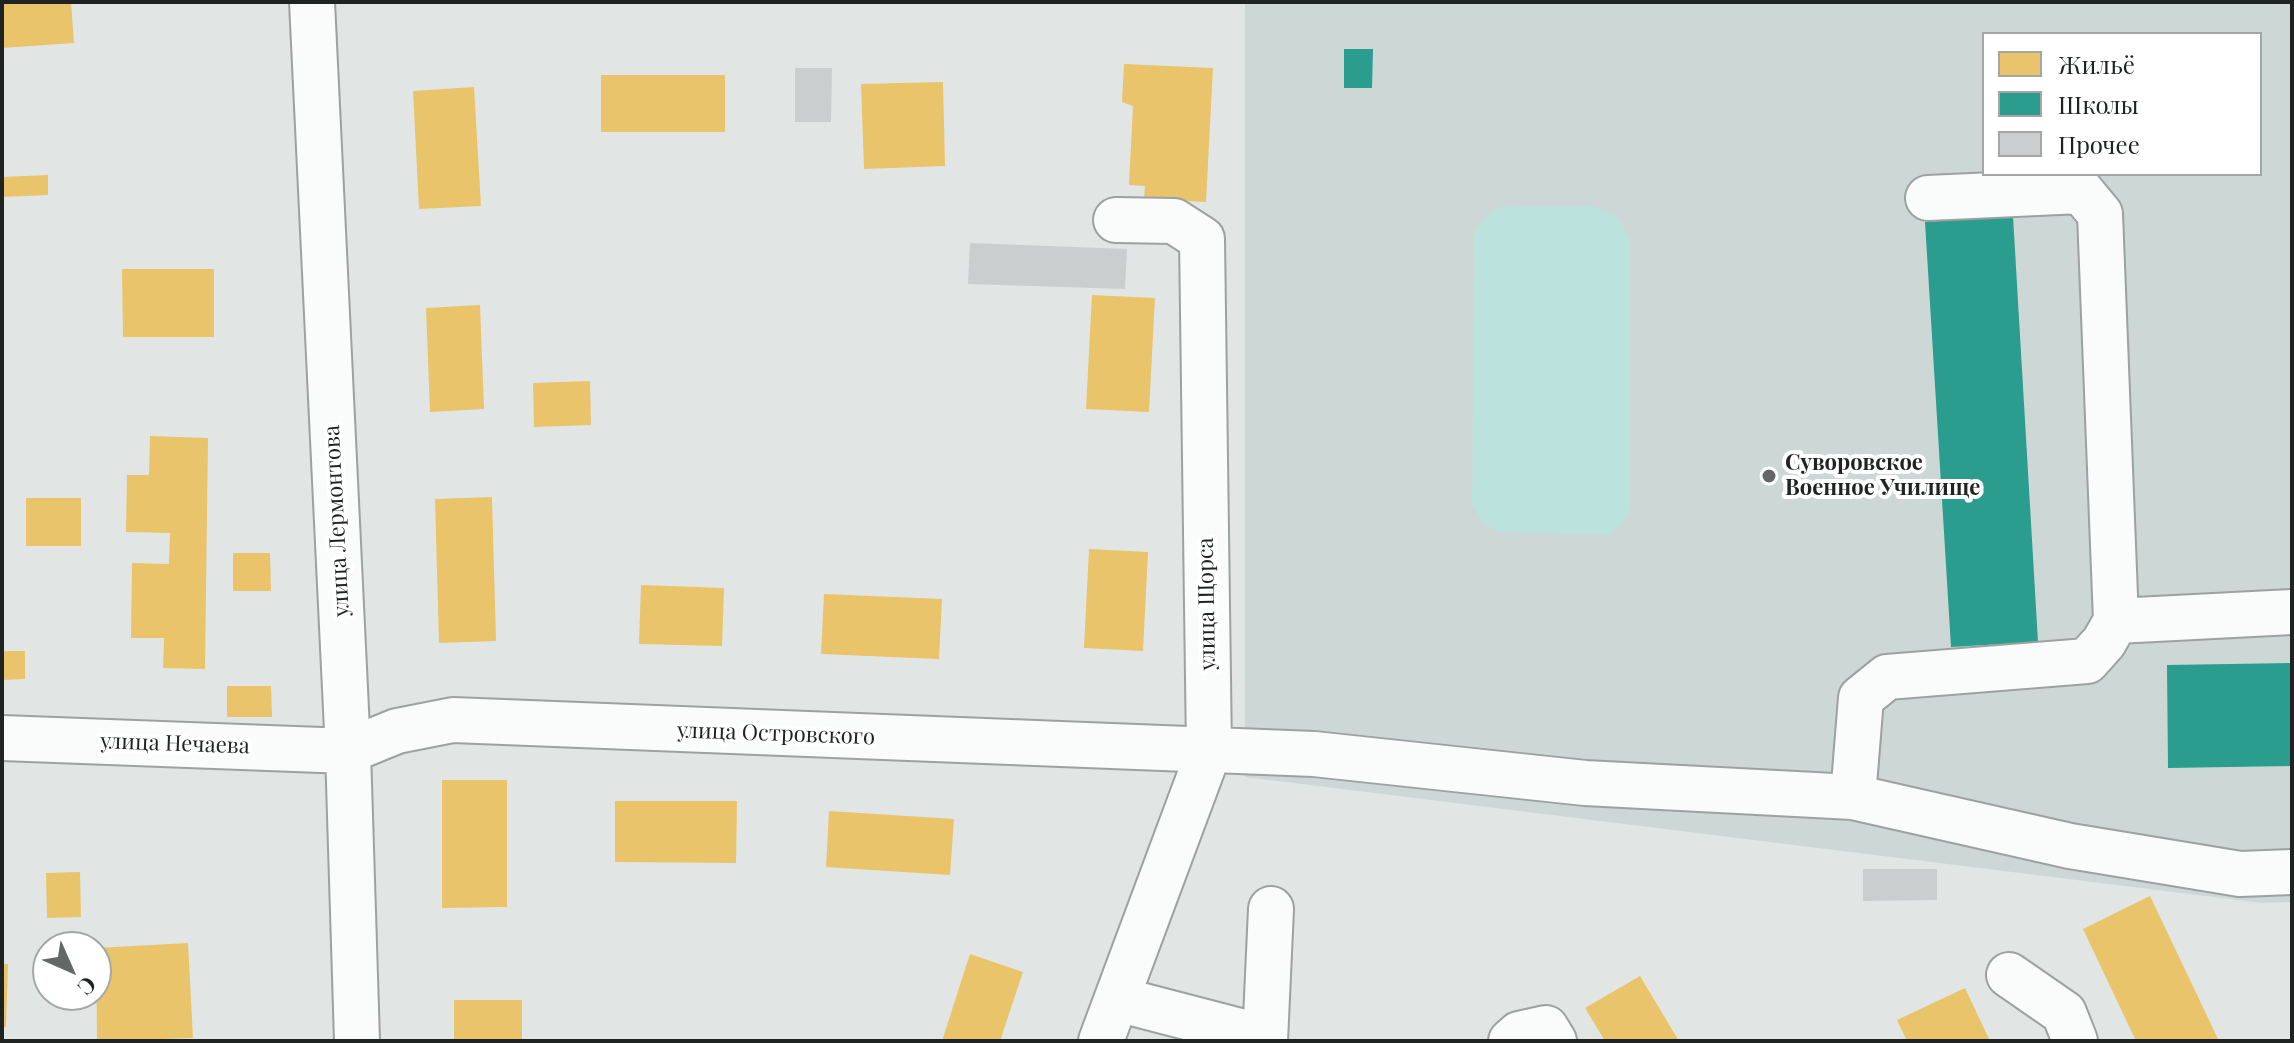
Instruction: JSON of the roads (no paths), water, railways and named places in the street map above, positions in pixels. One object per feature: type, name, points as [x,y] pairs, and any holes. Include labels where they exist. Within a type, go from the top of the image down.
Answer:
[{"type":"street","name":"улица Лермонтова","points":[[312,2],[348,751],[357,1041]]},
{"type":"street","points":[[1853,797],[1861,698],[1872,685],[1887,677],[2087,661],[2104,642],[2116,621],[2100,214],[2081,191],[1928,198]]},
{"type":"street","name":"улица Щорса","points":[[1101,1041],[1209,751],[1202,239],[1174,221],[1116,220]]},
{"type":"street","points":[[2116,621],[2292,612]]},
{"type":"street","name":"улица Островского","points":[[348,751],[397,731],[453,720],[1314,754],[1585,783],[1853,797],[2070,846],[2240,874],[2292,872]]},
{"type":"street","name":"улица Нечаева","points":[[2,738],[348,751]]},
{"type":"street","points":[[1117,999],[1264,1039],[1271,909]]},
{"type":"street","points":[[2009,975],[2064,1013],[2075,1041]]},
{"type":"street","points":[[1511,1041],[1519,1034],[1546,1028],[1554,1041]]},
{"type":"place","name":"Суворовское Военное Училище","points":[[1769,476]]}]
